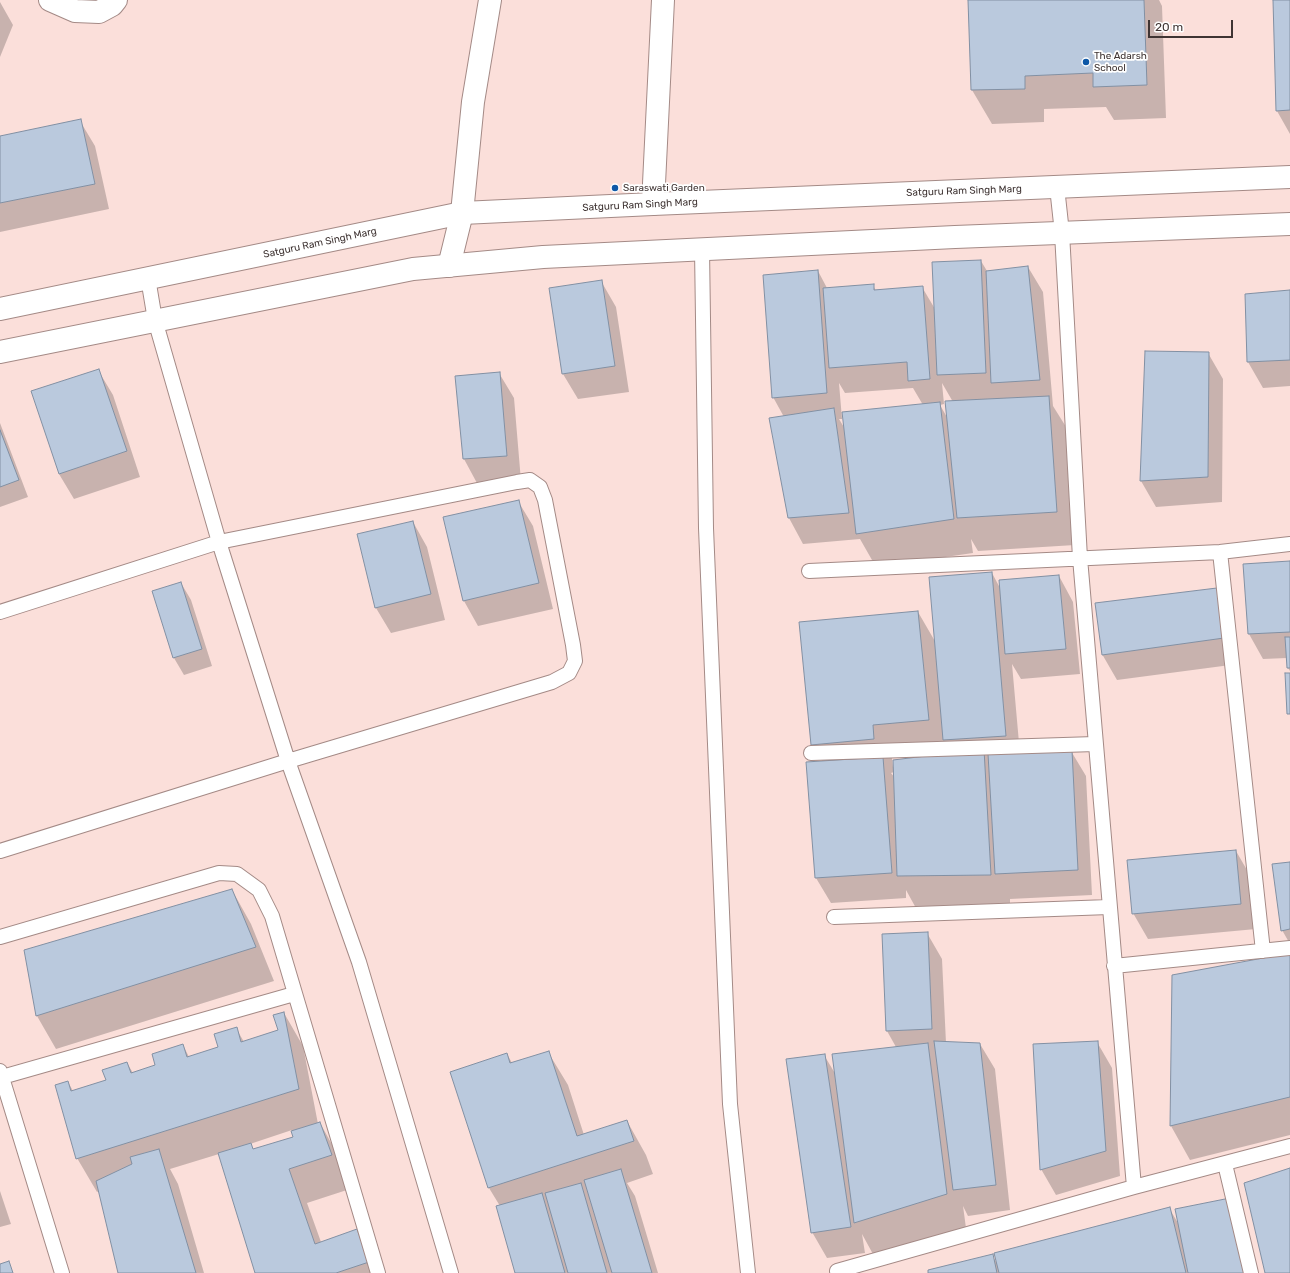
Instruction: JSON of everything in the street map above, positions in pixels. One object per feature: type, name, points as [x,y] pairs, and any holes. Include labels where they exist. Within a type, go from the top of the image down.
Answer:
[{"type":"main road","points":[[50,0],[75,11],[99,12],[112,5],[116,0]]},
{"type":"main road","points":[[449,266],[462,213],[473,102],[490,0]]},
{"type":"main road","points":[[653,204],[663,0]]},
{"type":"main road","name":"Satguru Ram Singh Marg","points":[[0,309],[462,213],[1290,177]]},
{"type":"main road","points":[[0,352],[413,269],[542,257],[1290,224]]},
{"type":"lane","points":[[1058,187],[1062,233],[1080,558],[1134,1187]]},
{"type":"lane","points":[[702,249],[706,528],[730,1104],[748,1273]]},
{"type":"lane","points":[[148,278],[155,320],[219,542],[288,761],[359,962],[450,1273]]},
{"type":"lane","points":[[0,612],[219,542],[530,480],[540,487],[545,500],[576,661],[569,673],[552,682],[288,761],[0,851]]},
{"type":"lane","points":[[809,571],[1220,552],[1290,544]]},
{"type":"lane","points":[[1220,552],[1263,951]]},
{"type":"lane","points":[[811,752],[1095,744]]},
{"type":"lane","points":[[0,937],[219,873],[237,874],[259,890],[272,916],[378,1273]]},
{"type":"lane","points":[[834,917],[1109,907]]},
{"type":"lane","points":[[1114,966],[1290,948]]},
{"type":"lane","points":[[62,1273],[1,1074],[294,994]]},
{"type":"lane","points":[[838,1272],[1134,1187],[1290,1146]]},
{"type":"lane","points":[[1225,1164],[1251,1273]]},
{"type":"building","points":[[968,0],[1144,0],[1147,85],[1093,87],[1093,73],[1025,76],[1025,89],[971,90]]},
{"type":"building","points":[[1273,0],[1290,0],[1290,110],[1276,111]]},
{"type":"building","points":[[81,119],[95,184],[0,203],[0,136]]},
{"type":"building","points":[[981,260],[986,373],[937,375],[932,262]]},
{"type":"building","points":[[1028,266],[1040,380],[991,383],[986,271]]},
{"type":"building","points":[[818,270],[827,393],[772,398],[763,275]]},
{"type":"building","points":[[602,280],[615,366],[562,374],[549,288]]},
{"type":"building","points":[[874,284],[874,290],[923,286],[930,379],[908,381],[907,362],[829,368],[823,288]]},
{"type":"building","points":[[1290,290],[1290,360],[1247,362],[1245,294]]},
{"type":"building","points":[[1145,351],[1209,352],[1208,477],[1140,481]]},
{"type":"building","points":[[99,369],[127,451],[59,474],[31,391]]},
{"type":"building","points":[[500,372],[507,456],[463,459],[455,376]]},
{"type":"building","points":[[1049,396],[1057,512],[957,518],[945,401]]},
{"type":"building","points":[[940,402],[954,519],[856,534],[842,412]]},
{"type":"building","points":[[834,408],[849,513],[788,518],[769,418]]},
{"type":"building","points":[[0,430],[19,480],[0,487]]},
{"type":"building","points":[[519,500],[539,583],[463,601],[443,517]]},
{"type":"building","points":[[413,521],[431,594],[375,608],[357,534]]},
{"type":"building","points":[[1290,561],[1290,632],[1248,634],[1243,564]]},
{"type":"building","points":[[992,572],[1006,736],[943,740],[929,577]]},
{"type":"building","points":[[1059,575],[1066,649],[1005,654],[999,580]]},
{"type":"building","points":[[181,582],[202,649],[173,658],[152,591]]},
{"type":"building","points":[[1217,588],[1224,638],[1102,655],[1095,603]]},
{"type":"building","points":[[918,611],[929,720],[873,725],[874,739],[811,745],[799,622]]},
{"type":"building","points":[[1285,637],[1290,637],[1290,668],[1287,668]]},
{"type":"building","points":[[1285,673],[1290,673],[1290,714],[1287,714]]},
{"type":"building","points":[[984,749],[991,875],[897,876],[893,760]]},
{"type":"building","points":[[1072,750],[1078,870],[995,874],[988,754]]},
{"type":"building","points":[[883,757],[892,873],[815,878],[806,762]]},
{"type":"building","points":[[1236,850],[1241,904],[1132,914],[1127,860]]},
{"type":"building","points":[[1290,862],[1290,929],[1281,931],[1272,864]]},
{"type":"building","points":[[232,889],[256,947],[36,1016],[24,950]]},
{"type":"building","points":[[928,932],[932,1029],[886,1031],[882,934]]},
{"type":"building","points":[[1290,953],[1290,1097],[1170,1126],[1172,975]]},
{"type":"building","points":[[284,1012],[299,1089],[76,1159],[55,1085],[68,1081],[71,1091],[106,1080],[102,1070],[127,1062],[131,1073],[155,1065],[152,1054],[183,1044],[187,1057],[218,1047],[214,1034],[237,1027],[241,1042],[278,1030],[273,1015]]},
{"type":"building","points":[[934,1041],[980,1043],[996,1185],[953,1190]]},
{"type":"building","points":[[1098,1041],[1106,1151],[1040,1170],[1033,1044]]},
{"type":"building","points":[[928,1043],[947,1194],[854,1223],[832,1054]]},
{"type":"building","points":[[549,1051],[577,1136],[627,1120],[634,1141],[488,1188],[450,1072],[507,1053],[510,1063]]},
{"type":"building","points":[[825,1054],[851,1227],[811,1233],[786,1059]]},
{"type":"building","points":[[320,1122],[332,1155],[289,1169],[315,1244],[357,1229],[369,1262],[336,1273],[255,1273],[218,1153],[251,1143],[253,1149],[293,1137],[291,1131]]},
{"type":"building","points":[[159,1149],[196,1273],[118,1273],[96,1181],[132,1164],[130,1157]]},
{"type":"building","points":[[1290,1168],[1290,1273],[1265,1273],[1244,1183]]},
{"type":"building","points":[[621,1169],[652,1273],[612,1273],[584,1180]]},
{"type":"building","points":[[581,1183],[607,1273],[568,1273],[545,1193]]},
{"type":"building","points":[[542,1193],[565,1273],[515,1273],[496,1206]]},
{"type":"building","points":[[1230,1198],[1245,1273],[1188,1273],[1175,1209]]},
{"type":"building","points":[[1170,1207],[1186,1273],[999,1273],[994,1253]]},
{"type":"building","points":[[993,1254],[997,1273],[928,1273],[928,1270]]},
{"type":"building","points":[[9,1261],[13,1273],[0,1273],[0,1264]]},
{"type":"place","name":"The Adarsh School","points":[[1086,62]]},
{"type":"place","name":"Saraswati Garden","points":[[615,188]]}]
